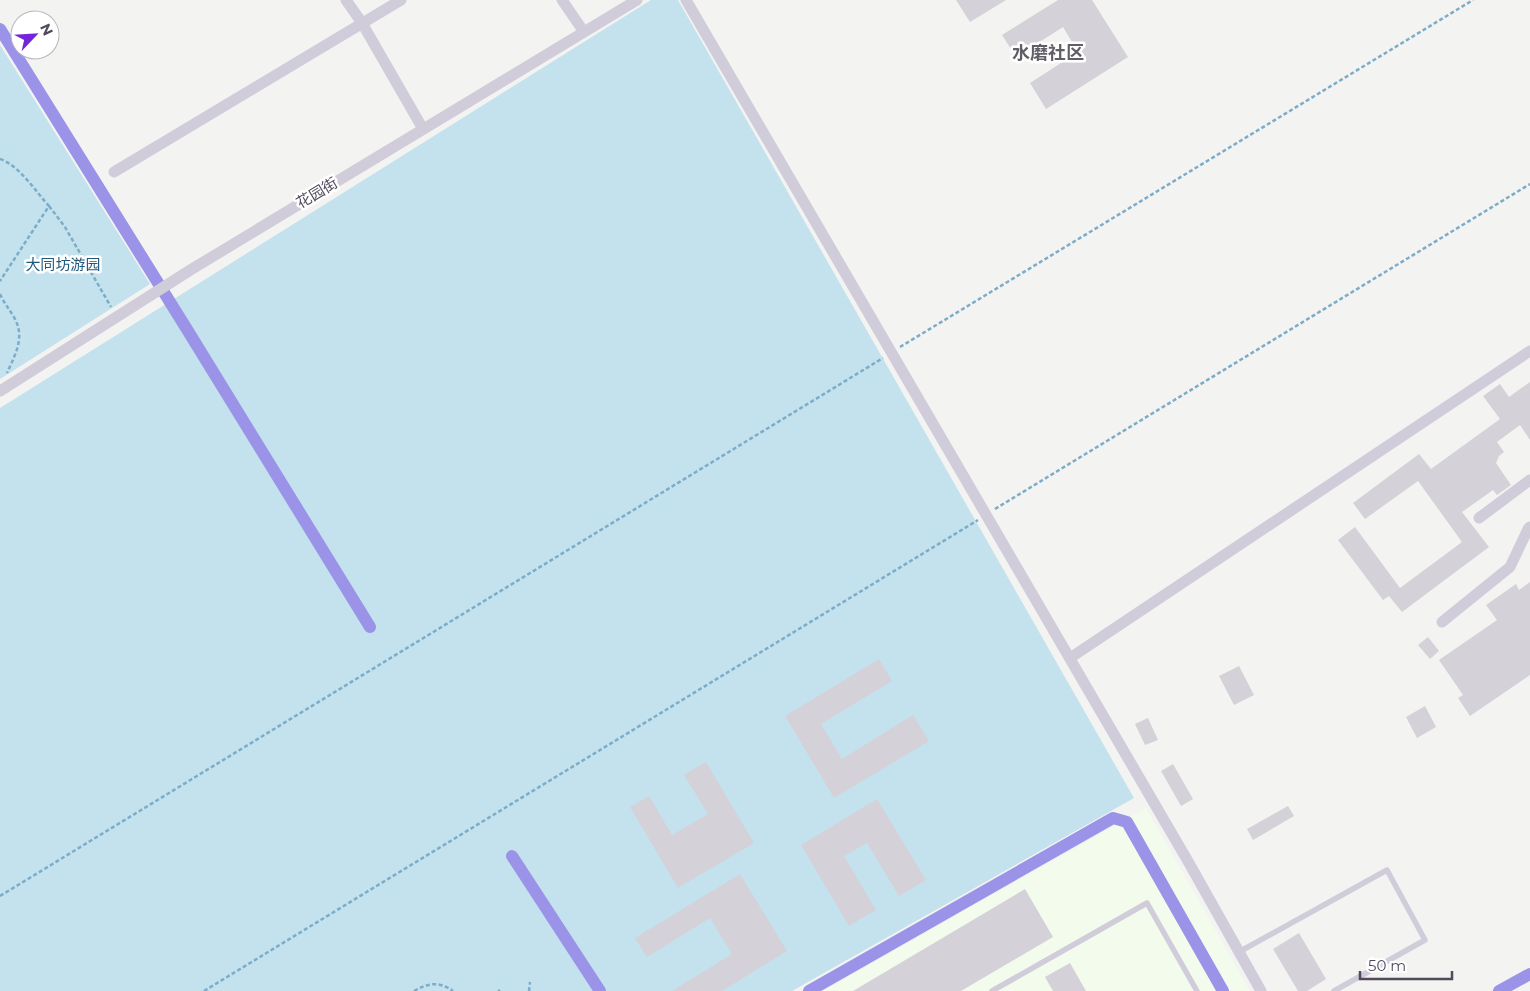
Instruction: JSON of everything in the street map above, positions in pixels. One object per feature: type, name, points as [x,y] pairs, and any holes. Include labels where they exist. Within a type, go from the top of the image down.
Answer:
[{"type":"street","points":[[346,0],[362,23],[423,130]]},
{"type":"street","points":[[114,172],[400,0]]},
{"type":"street","points":[[562,0],[584,32]]},
{"type":"street","name":"花园街","points":[[0,391],[9,379],[139,303],[637,0]]},
{"type":"street","points":[[686,0],[1189,863],[1261,991]]},
{"type":"street","points":[[1070,658],[1530,351]]},
{"type":"street","points":[[1479,518],[1530,480]]},
{"type":"street","points":[[1442,622],[1510,567],[1530,527]]},
{"type":"lane","points":[[1239,952],[1387,870],[1426,940],[1334,991]]},
{"type":"lane","points":[[992,991],[1000,989],[1147,903],[1197,991]]},
{"type":"path","points":[[0,896],[1472,0]]},
{"type":"path","points":[[0,159],[7,161],[18,170],[49,206],[69,234],[112,308]]},
{"type":"path","points":[[204,991],[1530,184]]},
{"type":"path","points":[[0,281],[49,206]]},
{"type":"path","points":[[0,294],[19,328],[17,350],[9,379],[0,371]]},
{"type":"path","points":[[528,991],[530,982]]},
{"type":"path","points":[[414,991],[429,984],[446,986],[453,991]]},
{"type":"shaded area","points":[[1146,808],[1250,991],[823,991]]},
{"type":"green space","points":[[651,0],[678,0],[1134,798],[792,991],[0,991],[0,408]]},
{"type":"green space","name":"大同坊游园","points":[[0,45],[150,284],[0,379]]},
{"type":"building","points":[[956,0],[1006,0],[970,22]]},
{"type":"building","points":[[1058,0],[1092,0],[1128,57],[1046,109],[1030,83],[1078,52],[1063,27],[1016,57],[1002,35]]},
{"type":"building","points":[[1530,382],[1530,440],[1520,425],[1497,442],[1504,452],[1499,456],[1496,463],[1511,485],[1497,495],[1493,490],[1462,512],[1489,547],[1402,612],[1389,596],[1383,600],[1338,540],[1355,527],[1400,588],[1462,542],[1418,481],[1365,519],[1353,503],[1419,454],[1431,469],[1500,419],[1483,396],[1500,384],[1509,397]]},
{"type":"building","points":[[1530,582],[1530,675],[1470,716],[1458,698],[1463,695],[1439,660],[1497,620],[1486,605],[1516,584],[1519,590]]},
{"type":"building","points":[[1428,637],[1439,651],[1430,659],[1418,645]]},
{"type":"building","points":[[879,659],[892,681],[821,724],[842,759],[913,715],[929,741],[834,798],[785,716]]},
{"type":"building","points":[[1239,666],[1254,695],[1234,705],[1219,676]]},
{"type":"building","points":[[1425,706],[1436,727],[1417,738],[1406,717]]},
{"type":"building","points":[[1148,718],[1158,740],[1145,745],[1135,724]]},
{"type":"building","points":[[706,762],[754,843],[678,888],[630,807],[649,796],[672,835],[708,814],[684,775]]},
{"type":"building","points":[[1173,764],[1193,799],[1181,806],[1161,771]]},
{"type":"building","points":[[877,799],[926,880],[899,896],[867,843],[844,856],[876,910],[849,926],[801,845]]},
{"type":"building","points":[[1288,806],[1294,816],[1253,840],[1247,829]]},
{"type":"building","points":[[740,874],[787,951],[722,991],[672,991],[732,954],[710,918],[647,957],[635,938]]},
{"type":"building","points":[[1025,889],[1053,937],[961,991],[853,991]]},
{"type":"building","points":[[1299,933],[1326,979],[1307,991],[1298,991],[1273,949]]},
{"type":"building","points":[[1070,963],[1086,991],[1053,991],[1045,977]]},
{"type":"waterway","points":[[0,29],[370,627]]},
{"type":"waterway","points":[[809,991],[1113,818],[1127,822],[1223,991]]},
{"type":"waterway","points":[[512,856],[600,991]]},
{"type":"waterway","points":[[1499,991],[1530,974]]},
{"type":"district","name":"水磨社区","points":[[1048,53]]}]
